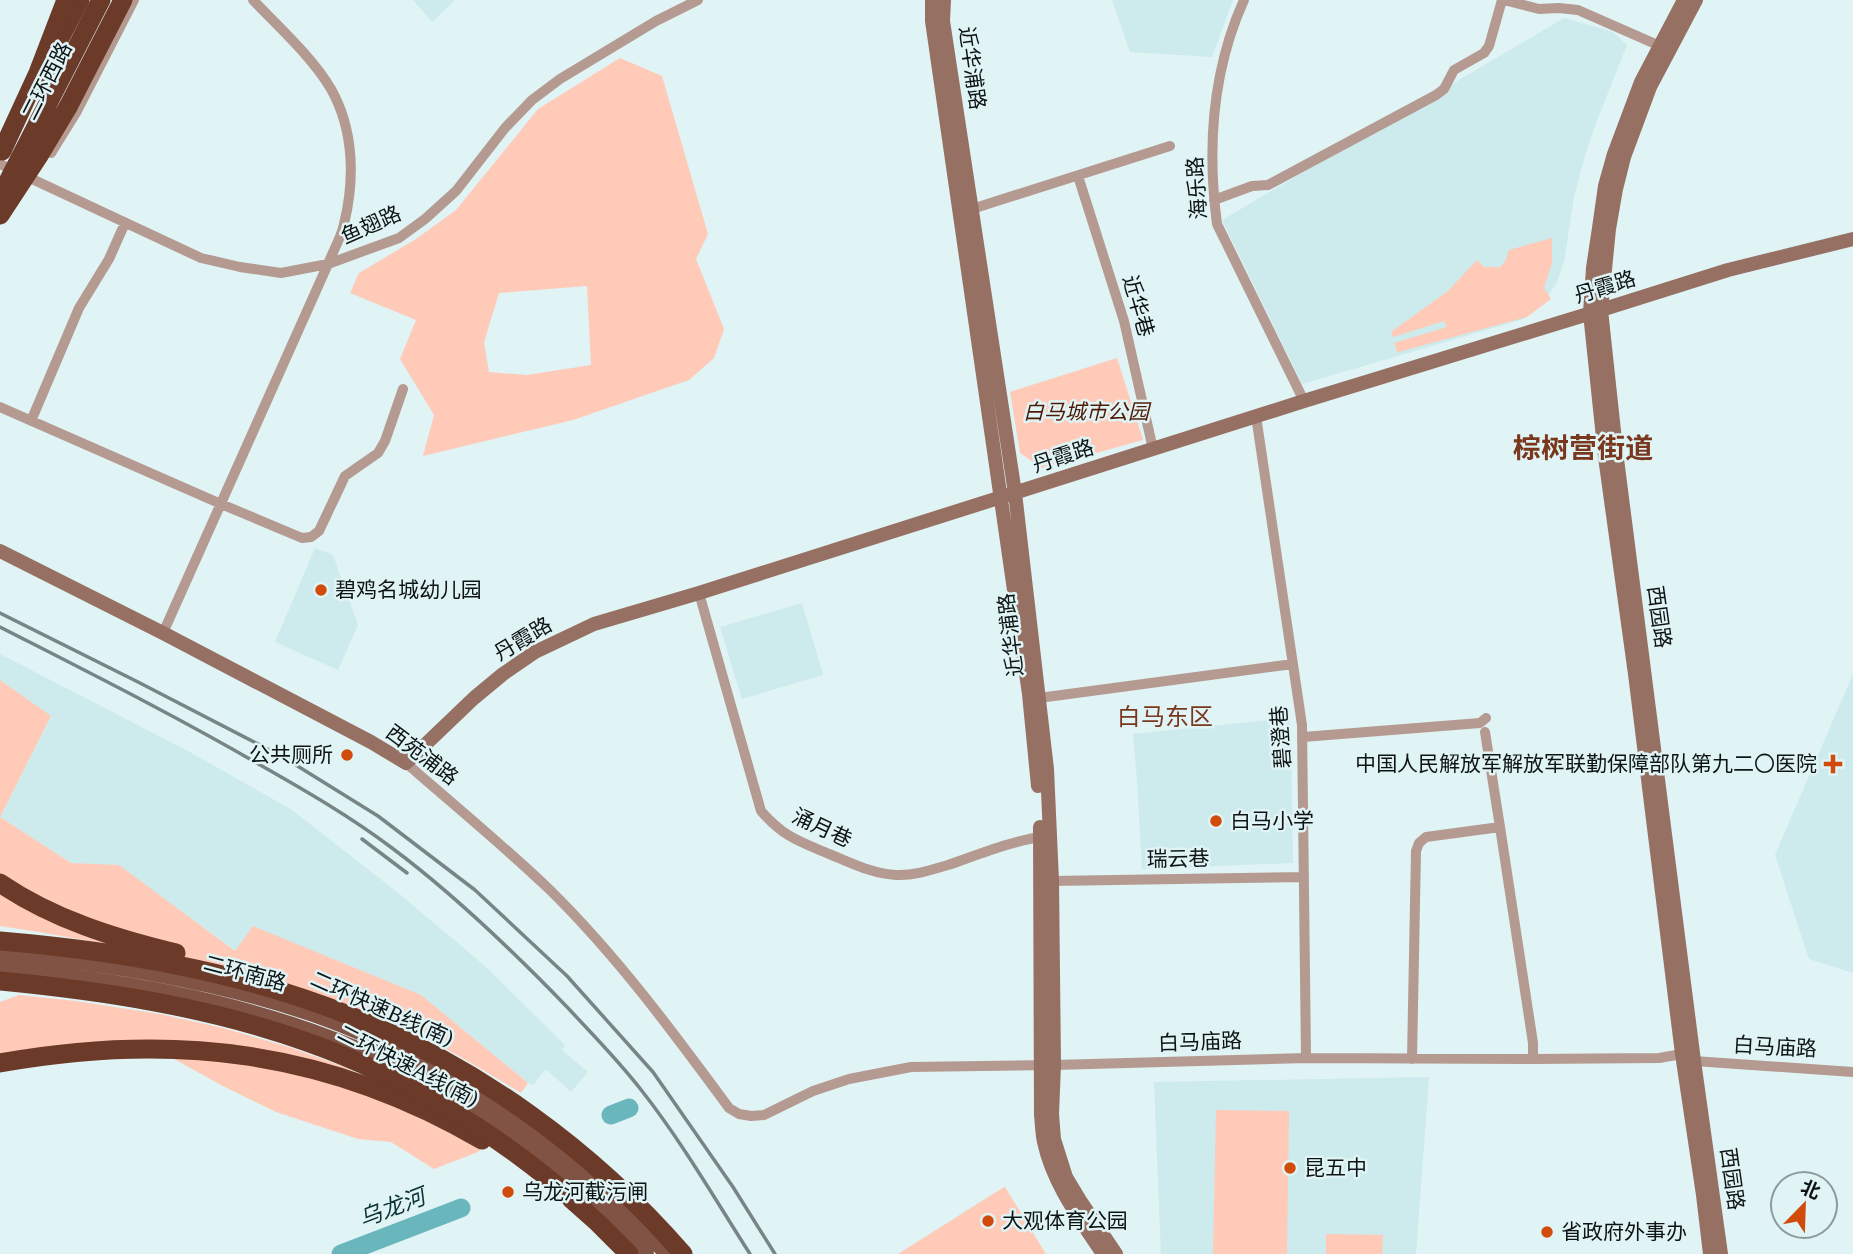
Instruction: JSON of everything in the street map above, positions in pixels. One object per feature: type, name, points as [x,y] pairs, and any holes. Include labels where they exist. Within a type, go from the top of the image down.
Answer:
[{"type":"highway","points":[[1,151],[38,73],[67,0]]},
{"type":"highway","points":[[1,151],[80,0]]},
{"type":"highway","points":[[0,197],[101,0]]},
{"type":"highway","points":[[0,216],[63,117],[123,0]]},
{"type":"highway","points":[[0,883],[38,906],[82,925],[139,944],[248,973],[310,996],[351,1016]]},
{"type":"highway","name":"二环快速B线(南)","points":[[0,941],[77,949],[187,968],[273,989],[351,1016],[405,1040],[456,1067],[542,1122],[619,1187],[683,1254]]},
{"type":"highway","name":"二环快速A线(南)","points":[[0,982],[94,992],[197,1011],[281,1033],[336,1053],[400,1083],[468,1121],[536,1168],[584,1209],[629,1254]]},
{"type":"highway","points":[[0,1063],[77,1052],[158,1048],[237,1054],[313,1068],[374,1088],[453,1124],[518,1162],[584,1209]]},
{"type":"main road","name":"二环西路","points":[[0,216],[28,177],[112,0]]},
{"type":"main road","name":"二环南路","points":[[0,952],[135,970],[232,990],[318,1016],[374,1039],[450,1077],[534,1132],[603,1189],[667,1254]]},
{"type":"main road","points":[[0,969],[73,977]]},
{"type":"main road","name":"二环南路","points":[[73,977],[172,993],[256,1013],[340,1042],[384,1061],[464,1105],[525,1145],[592,1200],[646,1254]]},
{"type":"main road","points":[[0,982],[73,977]]},
{"type":"street","points":[[0,223],[28,177],[72,119],[134,0]]},
{"type":"street","points":[[163,633],[344,226],[351,184],[347,132],[330,88],[310,61],[253,0]]},
{"type":"street","name":"鱼翅路","points":[[1,151],[28,177],[201,258],[281,273],[328,264],[399,238],[456,191],[505,128],[532,100],[596,57],[656,21],[698,0]]},
{"type":"street","name":"近华浦路","points":[[932,0],[932,21],[1008,495],[1047,769],[1045,836],[1048,1065],[1054,1139],[1066,1177],[1116,1254]]},
{"type":"street","name":"近华浦路","points":[[944,0],[943,21],[972,209],[1052,881],[1048,1065],[1043,1140],[1058,1182],[1103,1254]]},
{"type":"street","name":"海乐路","points":[[1244,0],[1224,52],[1216,91],[1213,121],[1217,224],[1304,401]]},
{"type":"street","points":[[1214,200],[1252,186],[1268,185],[1436,95],[1444,89],[1454,70],[1483,54],[1489,46],[1503,0],[1539,9],[1571,4],[1578,10],[1660,46]]},
{"type":"street","name":"西园路","points":[[1684,0],[1641,82],[1626,119],[1605,186],[1593,268],[1595,312],[1617,459],[1710,1254]]},
{"type":"street","name":"西园路","points":[[1595,312],[1616,188],[1624,157],[1650,87],[1696,0]]},
{"type":"street","points":[[972,209],[1170,146]]},
{"type":"street","name":"近华巷","points":[[1078,176],[1124,321],[1153,449]]},
{"type":"street","points":[[32,421],[79,308],[109,259],[125,223]]},
{"type":"street","name":"丹霞路","points":[[406,763],[474,698],[535,652],[594,624],[1728,270],[1853,239]]},
{"type":"street","points":[[0,407],[302,538],[311,537],[319,530],[345,477],[378,453],[385,441],[403,389]]},
{"type":"street","name":"碧澄巷","points":[[1256,416],[1303,725],[1306,1058]]},
{"type":"street","name":"西苑浦路","points":[[0,551],[163,633],[406,763],[505,849],[619,965],[729,1108]]},
{"type":"street","name":"涌月巷","points":[[699,593],[761,811],[775,827],[790,837],[876,872],[893,875],[927,872],[1045,836]]},
{"type":"street","points":[[1039,698],[1293,664]]},
{"type":"street","points":[[1303,737],[1480,723],[1486,718]]},
{"type":"street","points":[[1485,732],[1533,1043],[1533,1059]]},
{"type":"street","points":[[1412,1059],[1416,851],[1419,843],[1426,837],[1500,827]]},
{"type":"street","name":"瑞云巷","points":[[1052,881],[1304,877]]},
{"type":"street","name":"白马庙路","points":[[729,1108],[739,1114],[764,1115],[813,1091],[849,1079],[911,1067],[1306,1058],[1688,1058],[1853,1072]]},
{"type":"street","name":"西园路","points":[[1688,1058],[1721,1254]]},
{"type":"shaded area","points":[[413,0],[455,0],[432,22]]},
{"type":"shaded area","points":[[1112,0],[1233,0],[1212,57],[1130,52]]},
{"type":"shaded area","points":[[1564,18],[1613,32],[1627,45],[1585,156],[1574,197],[1564,262],[1556,284],[1544,302],[1524,319],[1302,384],[1222,220]]},
{"type":"shaded area","name":"碧鸡名城幼儿园","points":[[315,548],[333,555],[358,625],[338,670],[275,642]]},
{"type":"shaded area","points":[[802,603],[823,675],[742,699],[720,627]]},
{"type":"shaded area","points":[[0,654],[188,751],[292,810],[402,896],[486,967],[565,1045],[562,1050],[588,1072],[571,1092],[546,1069],[533,1085],[528,1083],[421,995],[236,951],[119,866],[71,863],[0,817],[51,717],[0,680]]},
{"type":"shaded area","name":"中国人民解放军解放军联勤保障部队第九二〇医院","points":[[1853,674],[1853,973],[1809,959],[1775,855]]},
{"type":"shaded area","name":"白马小学","points":[[1289,718],[1293,863],[1142,869],[1133,734]]},
{"type":"shaded area","name":"昆五中","points":[[1429,1077],[1416,1254],[1161,1254],[1154,1082]]},
{"type":"green space","points":[[620,58],[662,76],[708,234],[696,259],[724,329],[714,358],[689,380],[573,420],[423,456],[434,415],[400,359],[416,320],[350,293],[359,273],[416,239],[456,210],[538,109]],"holes":[[[587,286],[591,365],[527,375],[489,372],[484,342],[499,293]]]},
{"type":"green space","points":[[1552,238],[1552,263],[1544,288],[1551,299],[1527,317],[1398,353],[1394,343],[1447,327],[1444,321],[1393,337],[1391,332],[1448,291],[1477,260],[1484,267],[1500,267],[1509,250]]},
{"type":"green space","name":"白马城市公园","points":[[1117,358],[1143,440],[1042,468],[1020,453],[1010,392]]},
{"type":"green space","points":[[0,680],[51,716],[0,817]]},
{"type":"green space","points":[[0,817],[71,863],[119,865],[235,951],[253,926],[421,995],[528,1083],[521,1093],[477,1066],[400,1026],[285,985],[125,948],[0,926]]},
{"type":"green space","points":[[19,995],[160,1014],[289,1047],[345,1067],[482,1147],[478,1152],[434,1169],[391,1142],[358,1139],[276,1112],[165,1054],[50,1062],[0,1071],[0,1002]]},
{"type":"green space","points":[[1216,1110],[1289,1111],[1287,1254],[1213,1254]]},
{"type":"green space","name":"大观体育公园","points":[[1004,1187],[1046,1254],[898,1254]]},
{"type":"green space","points":[[1326,1234],[1383,1235],[1382,1254],[1326,1254]]},
{"type":"waterway","name":"乌龙河","points":[[611,1115],[629,1108]]},
{"type":"waterway","name":"乌龙河","points":[[341,1254],[461,1208]]},
{"type":"railway","points":[[0,613],[283,757],[378,816],[475,890],[567,976],[653,1072],[733,1187],[775,1254]]},
{"type":"railway","points":[[0,627],[165,712],[295,785],[376,837],[438,885],[526,966],[624,1069],[671,1130],[750,1254]]},
{"type":"railway","points":[[362,839],[407,873]]},
{"type":"place","name":"碧鸡名城幼儿园","points":[[321,590]]},
{"type":"place","name":"公共厕所","points":[[347,755]]},
{"type":"place","name":"中国人民解放军解放军联勤保障部队第九二〇医院","points":[[1833,764]]},
{"type":"place","name":"白马小学","points":[[1216,821]]},
{"type":"place","name":"昆五中","points":[[1290,1168]]},
{"type":"place","name":"乌龙河截污闸","points":[[508,1192]]},
{"type":"place","name":"大观体育公园","points":[[988,1221]]},
{"type":"place","name":"省政府外事办","points":[[1547,1232]]},
{"type":"district","name":"棕树营街道","points":[[1583,448]]},
{"type":"district","name":"白马东区","points":[[1165,717]]}]
